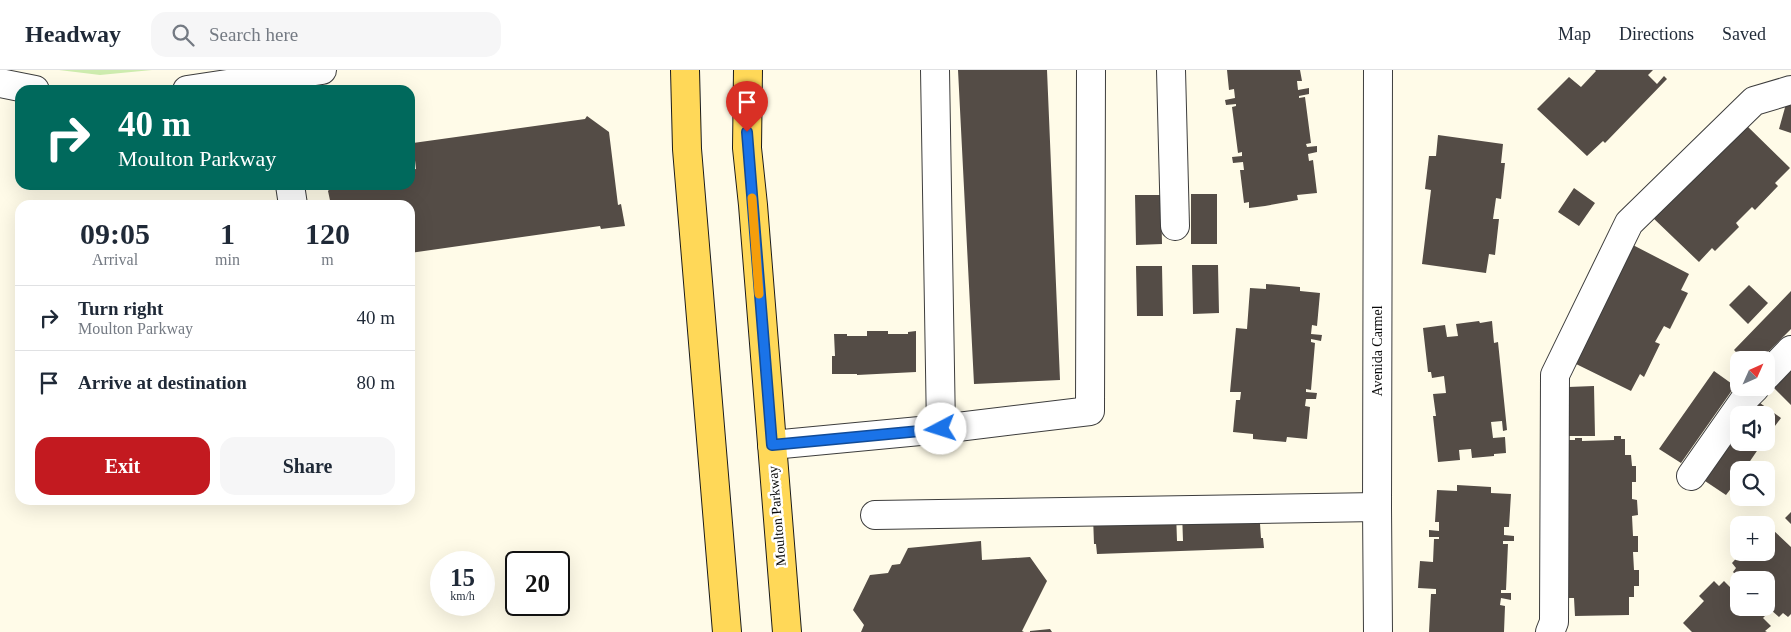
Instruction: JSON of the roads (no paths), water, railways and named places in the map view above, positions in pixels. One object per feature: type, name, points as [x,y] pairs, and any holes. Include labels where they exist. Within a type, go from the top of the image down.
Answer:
[{"type":"main road","points":[[685,70],[687,149],[727,632]]},
{"type":"main road","name":"Moulton Parkway","points":[[748,70],[747,148],[787,632]]},
{"type":"street","points":[[204,85],[232,77],[275,84],[322,70]]},
{"type":"street","points":[[935,70],[941,429]]},
{"type":"street","points":[[772,445],[941,429],[1090,411],[1091,70]]},
{"type":"street","points":[[1170,70],[1175,226]]},
{"type":"street","name":"Avenida Carmel","points":[[1378,70],[1378,632]]},
{"type":"street","points":[[0,83],[15,86]]},
{"type":"street","points":[[1550,632],[1554,622],[1555,375],[1629,224],[1754,101],[1791,90]]},
{"type":"street","points":[[1775,367],[1791,350]]},
{"type":"street","points":[[1691,476],[1747,396]]},
{"type":"street","points":[[875,515],[1377,507]]}]
